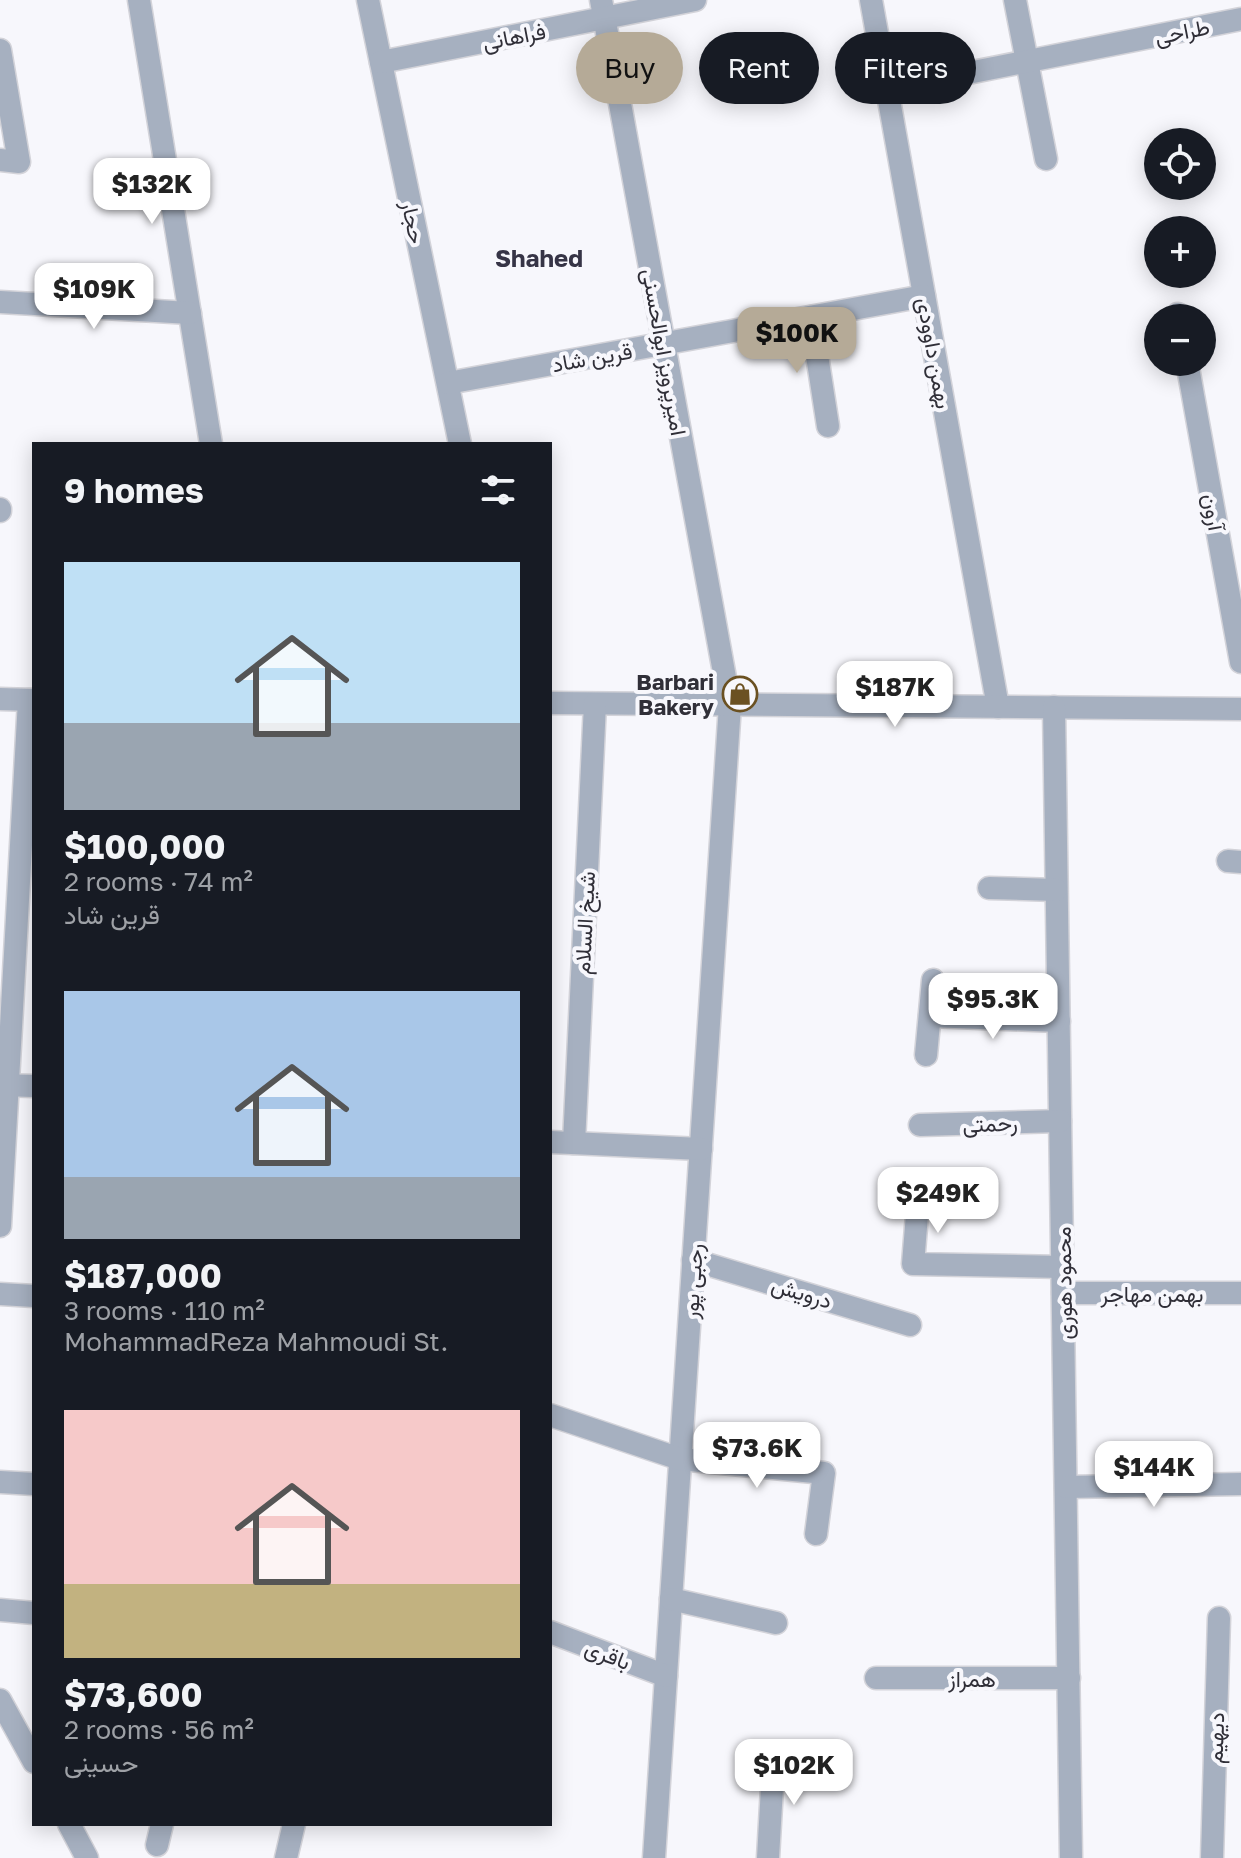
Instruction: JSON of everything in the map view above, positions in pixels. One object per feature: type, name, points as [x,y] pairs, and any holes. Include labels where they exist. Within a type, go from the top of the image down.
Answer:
[{"type":"street","points":[[139,0],[211,442]]},
{"type":"street","name":"حجار","points":[[368,0],[460,442]]},
{"type":"street","name":"فراهانی","points":[[381,62],[603,9],[695,0]]},
{"type":"street","name":"بهمن داوودی","points":[[871,0],[877,32]]},
{"type":"street","points":[[1015,0],[1046,159]]},
{"type":"street","name":"امیرپرویز ابوالحسنی","points":[[603,9],[730,705]]},
{"type":"street","name":"طراحی","points":[[976,71],[1241,19]]},
{"type":"street","points":[[0,50],[19,162],[0,160]]},
{"type":"street","name":"بهمن داوودی","points":[[890,104],[998,707]]},
{"type":"street","name":"قرین شاد","points":[[448,383],[924,296]]},
{"type":"street","points":[[0,302],[190,313]]},
{"type":"street","points":[[811,317],[828,426]]},
{"type":"street","name":"آرون","points":[[1190,376],[1241,662]]},
{"type":"street","points":[[0,699],[31,700],[26,903],[9,925],[0,1226]]},
{"type":"street","points":[[552,703],[1241,709]]},
{"type":"street","name":"شیخ السلام","points":[[574,1143],[595,704]]},
{"type":"street","name":"رجبی پور","points":[[654,1858],[730,705]]},
{"type":"street","name":"محمود هوری","points":[[1054,707],[1071,1858]]},
{"type":"street","points":[[989,888],[1056,890]]},
{"type":"street","points":[[926,1055],[933,980]]},
{"type":"street","points":[[930,1016],[1059,1021]]},
{"type":"street","points":[[4,1085],[32,1086]]},
{"type":"street","name":"رحمتی","points":[[920,1125],[1060,1121]]},
{"type":"street","points":[[552,1142],[701,1149]]},
{"type":"street","points":[[918,1202],[913,1264],[1062,1267]]},
{"type":"street","name":"درویش","points":[[693,1260],[910,1325]]},
{"type":"street","name":"بهمن مهاجر","points":[[1063,1293],[1241,1293]]},
{"type":"street","points":[[0,1294],[32,1296]]},
{"type":"street","points":[[552,1416],[680,1459],[824,1473],[816,1534]]},
{"type":"street","points":[[0,1482],[32,1484]]},
{"type":"street","points":[[1066,1487],[1241,1484]]},
{"type":"street","points":[[671,1599],[776,1623]]},
{"type":"street","points":[[0,1610],[32,1613]]},
{"type":"street","name":"دیهیم","points":[[1212,1858],[1219,1618]]},
{"type":"street","name":"باقری","points":[[552,1633],[666,1676]]},
{"type":"street","name":"همراز","points":[[876,1678],[1069,1678]]},
{"type":"street","points":[[0,1700],[32,1758]]},
{"type":"street","points":[[768,1858],[774,1752]]},
{"type":"street","points":[[70,1826],[87,1858]]},
{"type":"street","points":[[286,1858],[294,1826]]},
{"type":"place","name":"Barbari Bakery","points":[[740,694]]},
{"type":"district","name":"Shahed","points":[[539,257]]}]
